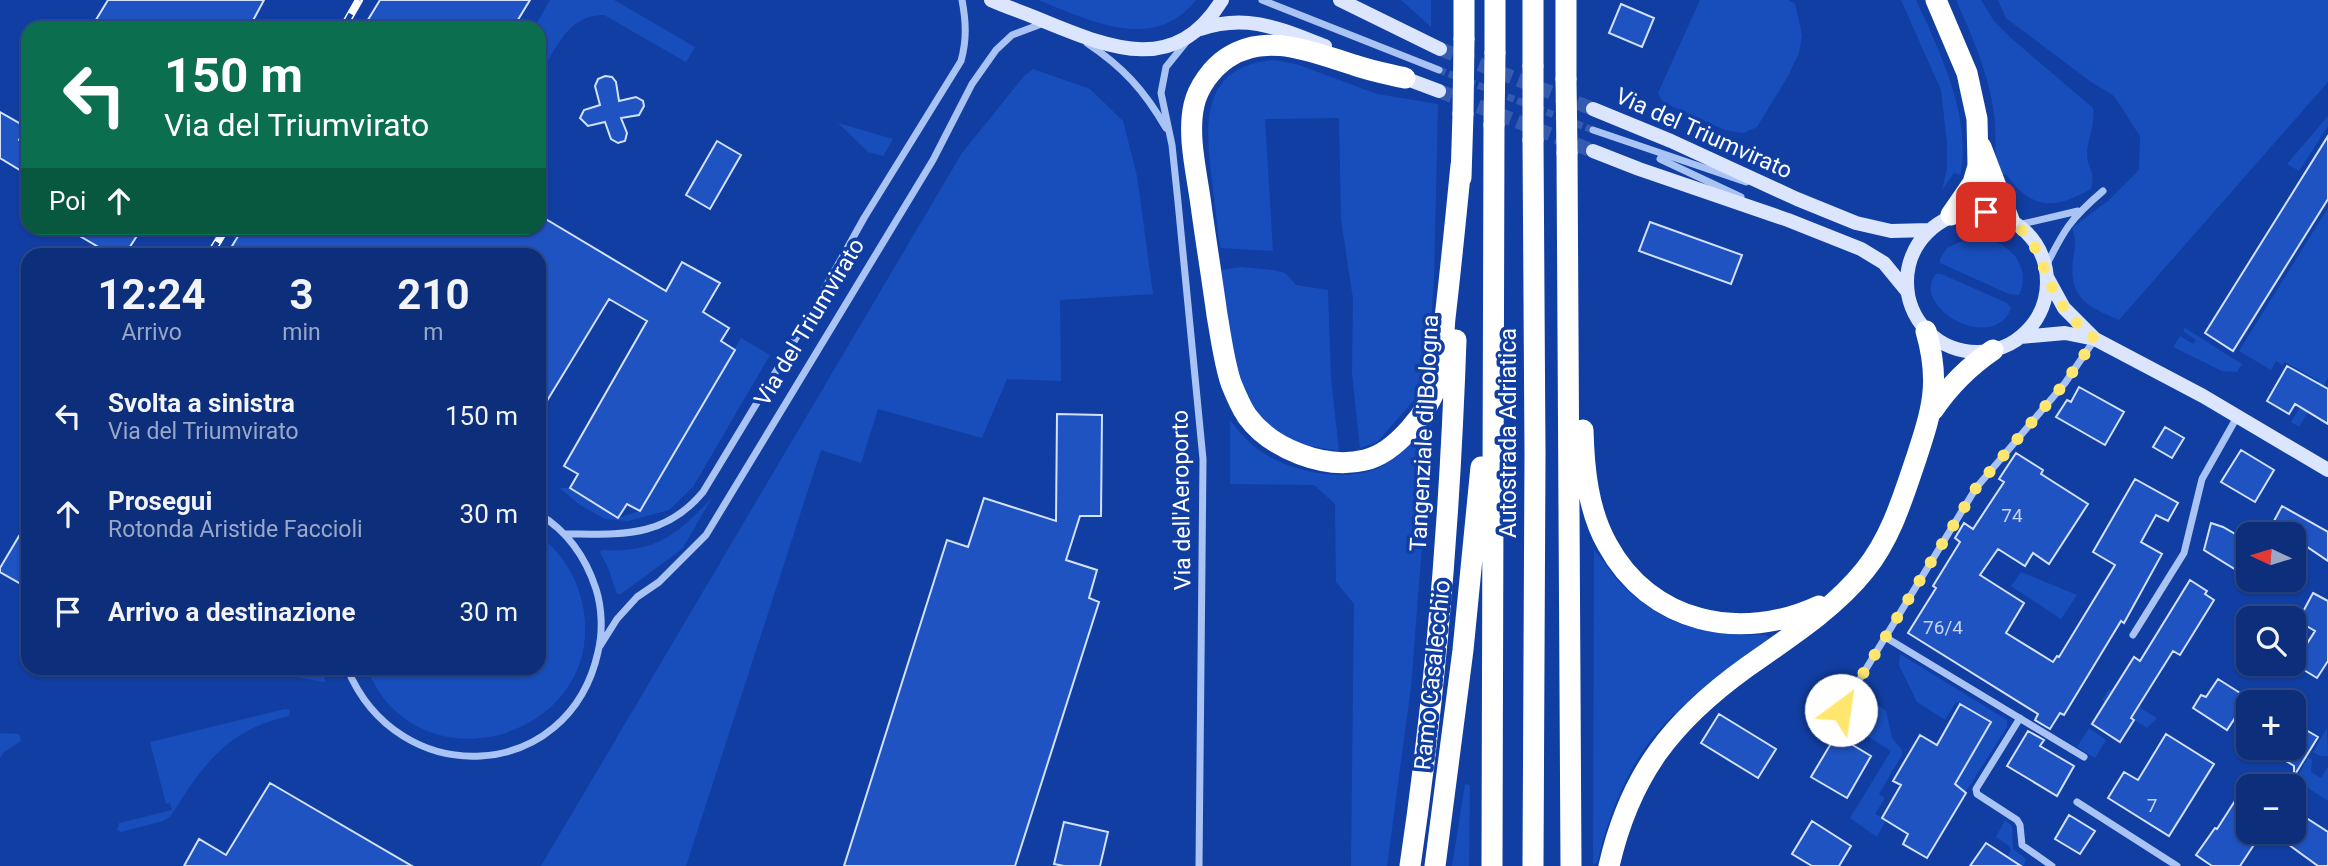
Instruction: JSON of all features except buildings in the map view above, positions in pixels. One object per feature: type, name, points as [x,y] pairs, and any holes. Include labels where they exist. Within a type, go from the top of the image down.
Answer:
[{"type":"highway","name":"Tangenziale di Bologna","points":[[1410,866],[1434,673],[1447,525],[1463,114],[1464,0]]},
{"type":"highway","name":"Autostrada Adriatica","points":[[1492,866],[1496,0]]},
{"type":"highway","name":"Autostrada Adriatica","points":[[1532,866],[1535,454],[1533,0]]},
{"type":"highway","points":[[1566,0],[1571,866]]},
{"type":"highway","points":[[1566,69],[1573,0]]},
{"type":"highway","points":[[1936,0],[1967,73],[1975,105],[1978,138],[1978,166],[1972,183],[1951,215]]},
{"type":"highway","points":[[1405,78],[1300,49],[1258,46],[1244,49],[1218,65],[1201,89],[1195,104],[1192,121],[1194,141],[1220,332],[1231,382],[1247,416],[1267,436],[1290,450],[1317,459],[1342,462],[1367,460],[1393,445],[1421,417],[1438,381],[1461,165]]},
{"type":"highway","points":[[1978,138],[2014,223]]},
{"type":"highway","points":[[1569,246],[1583,447],[1591,500],[1606,542],[1629,576],[1643,589],[1679,611],[1730,625],[1787,618],[1823,604],[1845,590]]},
{"type":"highway","name":"Ramo Casalecchio","points":[[1434,866],[1463,650],[1493,321]]},
{"type":"highway","points":[[1609,866],[1623,815],[1636,787],[1650,762],[1683,720],[1745,669],[1794,634],[1845,590],[1872,560],[1905,493],[1932,412],[1934,369],[1926,331]]},
{"type":"highway","points":[[1932,412],[1955,380],[1993,350]]},
{"type":"highway","points":[[1533,777],[1539,866]]},
{"type":"main road","points":[[991,0],[1095,42],[1127,50],[1160,48],[1218,23],[1245,21],[1268,25],[1439,92]]},
{"type":"main road","points":[[1340,0],[1440,49]]},
{"type":"main road","points":[[1195,31],[1221,3]]},
{"type":"main road","name":"Via del Triumvirato","points":[[1593,109],[1671,141],[1797,200],[1874,228],[1930,230]]},
{"type":"main road","name":"Via del Triumvirato","points":[[1593,151],[1788,220],[1870,253],[1891,270],[1907,291]]},
{"type":"main road","points":[[2095,339],[2064,308],[2036,246],[2014,223],[1986,212],[1951,215],[1930,230],[1920,241],[1910,260],[1907,291],[1916,314],[1926,331],[1943,343],[1966,351],[1993,350],[2020,338],[2065,333],[2095,339],[2238,416],[2328,470]]},
{"type":"main road","points":[[2020,338],[2035,322],[2045,299],[2046,273]]},
{"type":"street","name":"Via del Triumvirato","points":[[565,534],[645,532],[675,518],[703,492],[961,61],[966,22],[962,0]]},
{"type":"street","points":[[1262,0],[1439,70]]},
{"type":"street","name":"Via del Triumvirato","points":[[600,646],[637,597],[659,582],[706,535],[933,160],[972,84],[990,59],[1012,36],[1047,22]]},
{"type":"street","name":"Via dell'Aeroporto","points":[[1195,31],[1166,67],[1161,93],[1170,134],[1203,458],[1199,866]]},
{"type":"street","name":"Via dell'Aeroporto","points":[[1072,33],[1110,58],[1132,79],[1148,97],[1170,134]]},
{"type":"street","name":"Via del Triumvirato","points":[[1593,130],[1788,220]]},
{"type":"street","name":"Via del Triumvirato","points":[[1624,143],[1797,200]]},
{"type":"street","points":[[2046,273],[2067,225],[2103,191]]},
{"type":"street","points":[[2014,223],[2079,211]]},
{"type":"street","points":[[1841,710],[1976,488],[2065,383],[2095,339]]},
{"type":"street","points":[[2133,635],[2184,554],[2202,479],[2238,416]]},
{"type":"street","points":[[350,675],[363,701],[375,716],[401,737],[444,754],[475,757],[510,751],[557,724],[570,711],[589,681],[600,646],[601,629],[598,594],[585,562],[565,534],[546,519]]},
{"type":"street","points":[[1885,637],[2084,757]]},
{"type":"street","points":[[2021,718],[1976,789],[1977,794],[2017,820],[2022,845],[2052,866]]},
{"type":"street","points":[[2077,802],[2177,866]]},
{"type":"shaded area","points":[[550,0],[614,0],[695,47],[686,62],[604,15],[592,16],[572,27],[546,65],[546,21],[538,21]]},
{"type":"shaded area","points":[[1038,0],[1196,0],[1179,16],[1160,26],[1141,29],[1100,23]]},
{"type":"shaded area","points":[[1401,0],[1431,0],[1431,27]]},
{"type":"shaded area","points":[[1700,0],[1788,0],[1795,4],[1802,35],[1799,53],[1757,127],[1743,133],[1725,130],[1669,105],[1662,101],[1658,93]]},
{"type":"shaded area","points":[[1901,0],[1916,0],[1952,85],[1958,108],[1963,154],[1960,175],[1954,173],[1942,190],[1947,169],[1947,143],[1941,90]]},
{"type":"shaded area","points":[[1956,0],[1981,0],[1994,21],[2011,38],[2093,108],[2087,154],[2092,174],[2091,189],[2066,201],[2044,203],[2025,194],[2006,174],[1998,176],[1995,121],[1990,90],[1975,44]]},
{"type":"shaded area","points":[[1998,0],[2328,0],[2328,82],[2119,320],[2090,306],[2078,293],[2072,273],[2075,237],[2072,228],[2108,201],[2139,170],[2140,136],[2114,96],[2091,82],[2006,18]]},
{"type":"shaded area","points":[[1274,60],[1296,64],[1377,94],[1438,104],[1434,279],[1429,350],[1415,399],[1377,442],[1360,448],[1352,374],[1353,299],[1341,219],[1339,118],[1265,119],[1273,251],[1220,248],[1208,133],[1214,98],[1222,84],[1234,72],[1251,64]]},
{"type":"shaded area","points":[[1033,69],[1090,89],[1123,121],[1137,176],[1153,294],[1060,300],[1061,381],[1007,379],[982,438],[878,409],[861,463],[821,450],[686,866],[541,866],[962,153],[1024,76]]},
{"type":"shaded area","points":[[2328,116],[2328,126],[2299,171],[2287,164]]},
{"type":"shaded area","points":[[838,123],[893,139],[883,156],[868,152]]},
{"type":"shaded area","points":[[2328,208],[2328,378],[2299,427],[2291,422],[2302,404],[2309,402],[2319,381],[2285,362],[2282,365],[2276,361],[2271,370],[2239,351]]},
{"type":"shaded area","points":[[1970,237],[1993,241],[2012,253],[2022,272],[2023,283],[2019,295],[2009,294],[1940,263],[1947,248]]},
{"type":"shaded area","points":[[1241,267],[1285,273],[1296,285],[1328,290],[1331,379],[1339,451],[1299,444],[1259,419],[1233,364],[1221,270]]},
{"type":"shaded area","points":[[1936,274],[2007,303],[2011,308],[2002,321],[1988,327],[1973,327],[1957,321],[1943,312],[1934,300],[1931,287]]},
{"type":"shaded area","points":[[2185,328],[2242,364],[2237,372],[2222,371],[2173,347],[2180,336],[2193,344],[2196,340],[2183,331]]},
{"type":"shaded area","points":[[741,338],[770,355],[693,487],[669,510],[628,521],[605,519],[580,505],[560,488],[570,488],[618,518],[640,511]]},
{"type":"shaded area","points":[[1432,417],[1411,687],[1387,866],[1351,866],[1354,604],[1336,582],[1335,504],[1314,485],[1230,484],[1230,420],[1248,441],[1275,459],[1309,471],[1344,475],[1361,473],[1384,465],[1400,453]]},
{"type":"shaded area","points":[[712,498],[682,549],[621,594],[617,594],[600,552],[637,548],[664,539],[676,532]]},
{"type":"shaded area","points":[[547,542],[566,565],[576,583],[582,602],[584,648],[568,686],[541,715],[505,733],[466,739],[427,731],[392,708],[371,675],[546,675]]},
{"type":"shaded area","points":[[1594,550],[1621,584],[1637,599],[1670,619],[1706,631],[1766,635],[1769,639],[1693,697],[1666,722],[1643,750],[1612,813],[1597,863],[1593,864]]},
{"type":"shaded area","points":[[2021,572],[2077,595],[2061,619],[2011,586]]},
{"type":"shaded area","points":[[1900,654],[2007,720],[2007,727],[1965,793],[1954,786],[1991,722],[1956,702],[1945,720],[1917,702],[1899,665]]},
{"type":"shaded area","points":[[287,675],[324,675],[325,682]]},
{"type":"shaded area","points":[[2109,689],[2157,718],[2147,728],[2102,700]]},
{"type":"shaded area","points":[[1862,693],[1886,711],[1892,738],[1902,750],[1902,755],[1879,794],[1885,798],[1875,814],[1886,820],[1877,837],[1850,818],[1891,751],[1845,722]]},
{"type":"shaded area","points":[[290,710],[289,716],[248,730],[218,752],[170,817],[121,832],[117,830],[119,823],[172,810],[170,803],[166,804],[150,742]]},
{"type":"shaded area","points":[[2089,728],[2106,740],[2095,758],[2077,747]]},
{"type":"shaded area","points":[[2327,728],[2328,756],[2320,756],[2313,752]]},
{"type":"shaded area","points":[[0,733],[19,734],[21,741],[4,752],[0,758]]},
{"type":"shaded area","points":[[2308,757],[2312,760],[2311,772],[2321,778],[2328,767],[2328,801],[2306,787],[2306,774],[2299,774]]},
{"type":"shaded area","points":[[1465,784],[1470,785],[1469,866],[1452,866]]},
{"type":"shaded area","points":[[2005,820],[2012,826],[2013,849],[2026,859],[2024,866],[2007,866],[2011,860],[2007,857],[2011,850],[1996,837]]},
{"type":"tunnel","points":[[1440,49],[1593,109]]},
{"type":"tunnel","points":[[1439,70],[1593,130]]},
{"type":"tunnel","points":[[1439,91],[1593,151]]},
{"type":"railway","points":[[347,21],[359,0]]},
{"type":"railway","points":[[214,248],[222,235]]},
{"type":"route","points":[[1841,710],[1976,488],[2065,383],[2095,339],[2071,318],[2064,308],[2046,277],[2036,246],[2027,235],[2018,225],[1986,212]]}]
